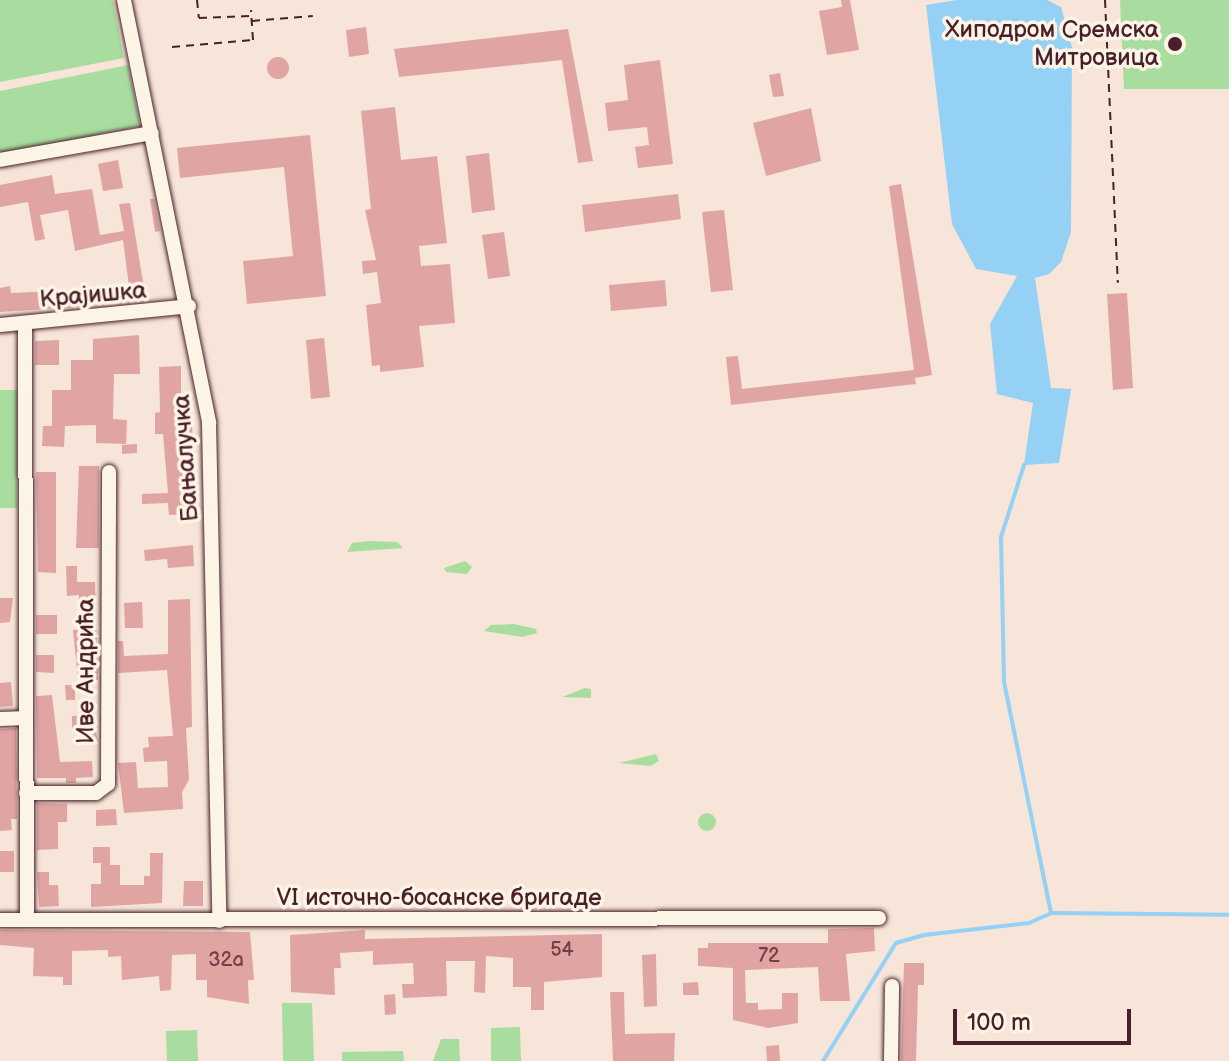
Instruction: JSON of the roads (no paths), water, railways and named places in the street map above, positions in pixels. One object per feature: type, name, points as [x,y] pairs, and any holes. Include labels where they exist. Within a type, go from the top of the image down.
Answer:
[{"type":"street","name":"Бањалучка","points":[[124,0],[189,306],[212,472],[219,921]]},
{"type":"street","points":[[0,160],[152,133]]},
{"type":"street","name":"Крајишка","points":[[0,325],[189,306]]},
{"type":"street","points":[[25,323],[27,920]]},
{"type":"street","name":"Иве Андрића","points":[[26,793],[96,793],[108,784],[109,472]]},
{"type":"street","points":[[0,719],[26,718]]},
{"type":"street","name":"VI источно-босанске бригаде","points":[[0,920],[879,918]]},
{"type":"street","points":[[891,1061],[892,986]]},
{"type":"water","points":[[957,0],[1047,0],[1061,7],[1072,47],[1071,232],[1061,262],[1049,274],[1035,278],[1051,388],[1071,389],[1059,463],[1024,465],[1033,403],[997,394],[990,324],[1017,276],[976,269],[952,224],[926,5]]},
{"type":"waterway","points":[[823,1061],[896,943],[924,935],[1029,923],[1051,913],[1004,681],[1001,537],[1024,465]]},
{"type":"waterway","points":[[1051,913],[1229,915]]},
{"type":"place","name":"Хиподром Сремска Митровица","points":[[1175,44]]}]
